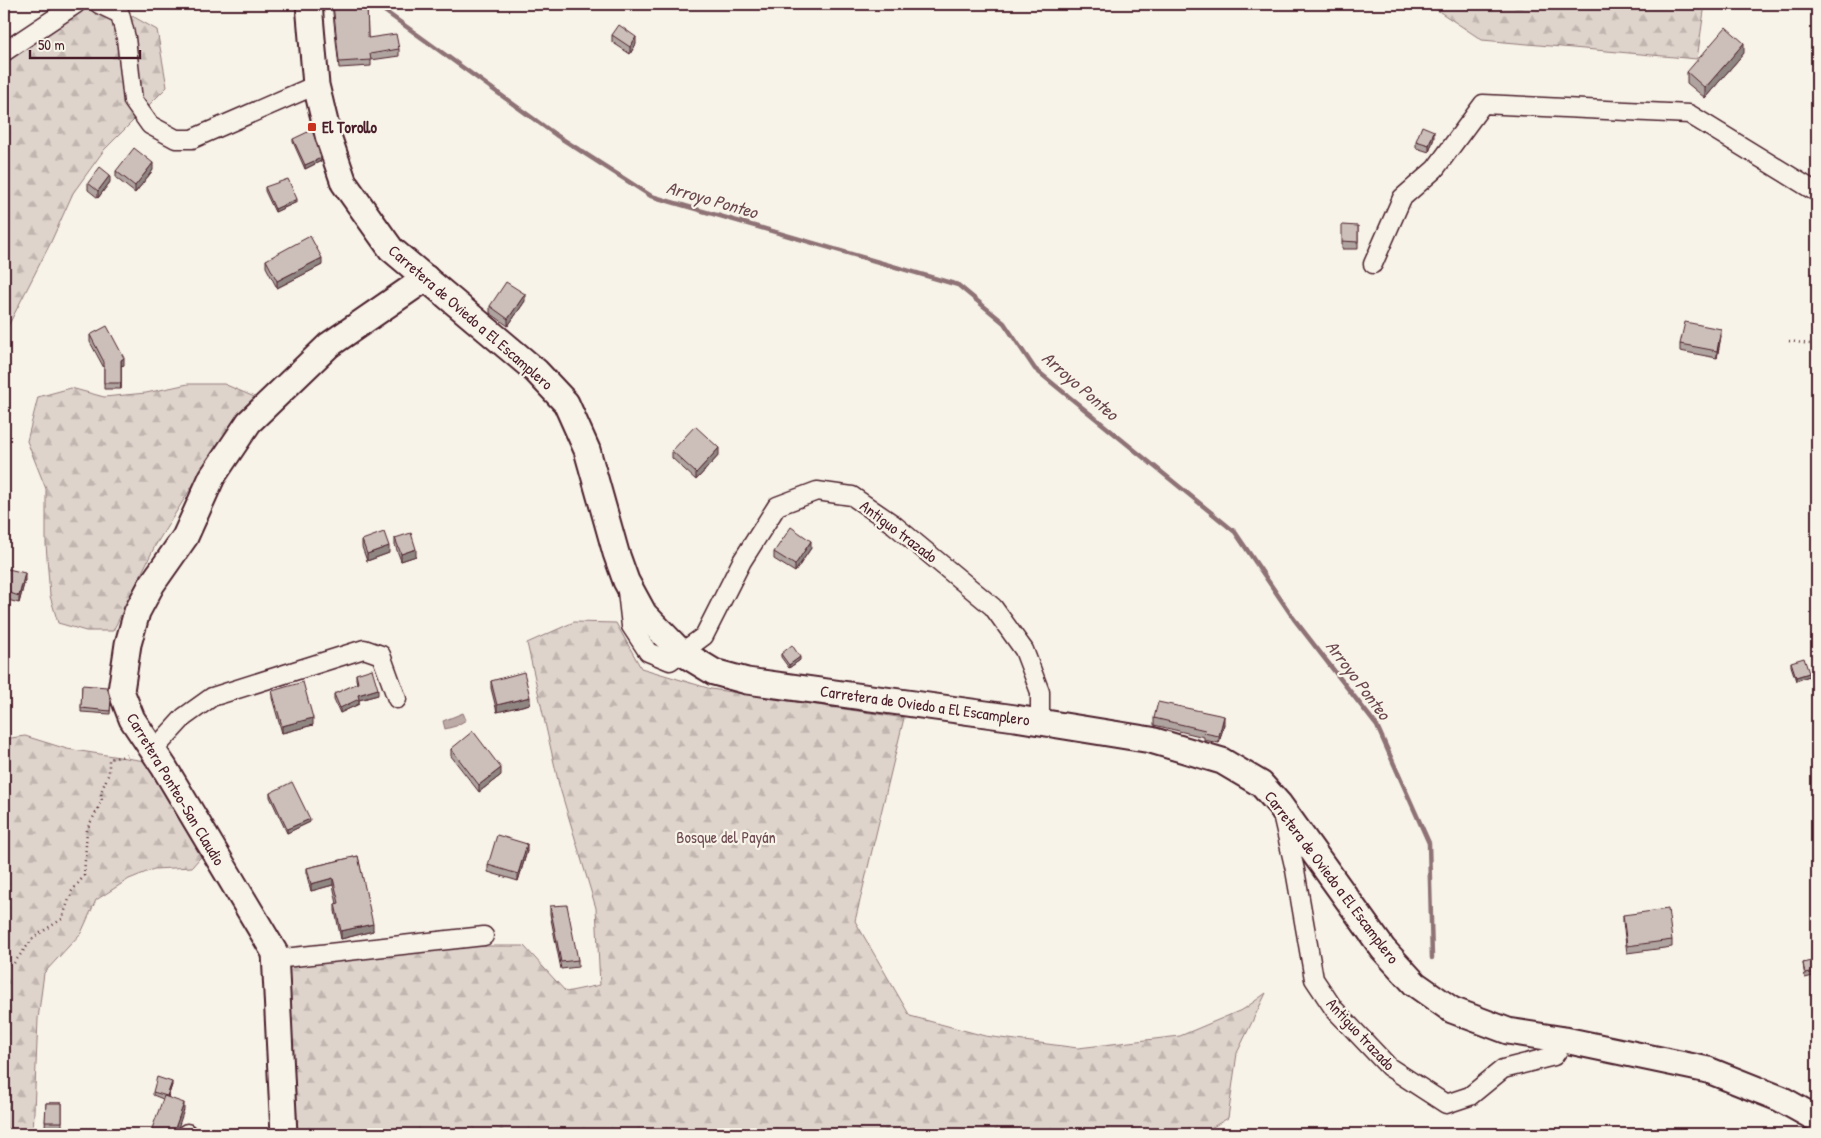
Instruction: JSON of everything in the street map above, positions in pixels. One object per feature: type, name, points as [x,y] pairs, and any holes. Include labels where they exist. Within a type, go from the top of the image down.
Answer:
[{"type":"street","points":[[4,52],[20,40],[52,22],[76,4]]},
{"type":"street","points":[[99,4],[120,14],[126,38],[133,101],[150,125],[176,139],[192,139],[316,85]]},
{"type":"street","name":"Carretera de Oviedo a El Escamplero","points":[[309,4],[316,85],[329,139],[344,183],[391,249],[536,371],[566,403],[587,450],[616,553],[626,581],[644,614],[681,652],[714,672],[747,681],[1040,722],[1151,740],[1222,761],[1261,784],[1279,804],[1383,949],[1415,984],[1452,1010],[1508,1031],[1565,1040],[1708,1070],[1781,1099],[1817,1119]]},
{"type":"street","points":[[1373,264],[1402,198],[1435,169],[1483,104],[1689,114],[1813,190],[1817,190]]},
{"type":"street","name":"Carretera Ponteo-San Claudio","points":[[284,1134],[275,953],[132,719],[121,691],[128,644],[137,612],[152,584],[185,537],[212,477],[249,422],[330,345],[426,278]]},
{"type":"street","name":"Antiguo trazado","points":[[681,652],[704,636],[742,561],[778,506],[817,490],[852,496],[893,524],[993,606],[1024,650],[1040,692],[1040,722]]},
{"type":"street","points":[[153,752],[184,717],[212,697],[364,649],[381,655],[397,700]]},
{"type":"street","name":"Antiguo trazado","points":[[1279,804],[1295,870],[1314,979],[1334,1009],[1388,1066],[1446,1104],[1470,1096],[1502,1069],[1554,1056],[1565,1040]]},
{"type":"street","points":[[275,959],[484,936]]},
{"type":"path","points":[[1789,341],[1817,345]]},
{"type":"path","points":[[4,963],[14,963],[34,937],[62,919],[72,891],[84,876],[86,829],[102,802],[101,792],[109,772],[109,759],[153,752]]},
{"type":"green space","points":[[76,4],[111,4],[157,30],[167,87],[104,150],[73,193],[50,244],[4,334],[4,42]]},
{"type":"green space","points":[[1428,4],[1705,4],[1697,59],[1482,40]]},
{"type":"green space","points":[[188,384],[224,384],[259,399],[211,456],[155,546],[113,631],[86,631],[58,623],[50,596],[46,544],[46,489],[27,441],[38,397],[71,388],[104,397],[146,393]]},
{"type":"green space","name":"Bosque del Payán","points":[[574,622],[616,623],[641,668],[711,689],[904,718],[855,921],[910,1016],[985,1036],[1078,1048],[1180,1036],[1244,1009],[1266,993],[1237,1053],[1228,1118],[1201,1134],[298,1134],[287,958],[374,946],[524,946],[566,992],[600,985],[596,908],[559,785],[527,643]]},
{"type":"green space","points":[[25,736],[67,749],[152,762],[206,851],[192,867],[154,869],[129,879],[96,900],[81,933],[44,973],[38,1019],[33,1134],[4,1134],[4,739]]},
{"type":"shaded area","points":[[463,713],[466,720],[456,726],[445,729],[443,721]]},
{"type":"building","points":[[333,4],[367,4],[368,38],[396,34],[399,49],[370,54],[371,60],[339,62]]},
{"type":"building","points":[[619,25],[636,37],[630,47],[612,35]]},
{"type":"building","points":[[1726,27],[1744,43],[1705,88],[1687,72]]},
{"type":"building","points":[[1422,126],[1434,131],[1429,145],[1416,141]]},
{"type":"building","points":[[312,130],[321,158],[305,165],[293,139]]},
{"type":"building","points":[[134,148],[153,163],[135,186],[116,171]]},
{"type":"building","points":[[100,167],[110,175],[98,191],[88,183]]},
{"type":"building","points":[[288,179],[297,199],[275,209],[265,187]]},
{"type":"building","points":[[1342,225],[1358,226],[1358,242],[1342,241]]},
{"type":"building","points":[[310,236],[322,258],[277,281],[266,260]]},
{"type":"building","points":[[506,282],[525,294],[508,319],[490,306]]},
{"type":"building","points":[[1685,322],[1721,329],[1717,351],[1680,344]]},
{"type":"building","points":[[107,326],[124,358],[121,360],[121,383],[104,383],[104,362],[90,335]]},
{"type":"building","points":[[695,426],[719,448],[696,473],[672,451]]},
{"type":"building","points":[[791,527],[811,541],[795,565],[774,552]]},
{"type":"building","points":[[384,532],[389,546],[367,554],[362,540]]},
{"type":"building","points":[[411,533],[416,549],[401,554],[395,538]]},
{"type":"building","points":[[4,568],[25,573],[19,596],[4,591]]},
{"type":"building","points":[[792,645],[800,657],[789,665],[781,654]]},
{"type":"building","points":[[1804,658],[1809,673],[1796,677],[1791,662]]},
{"type":"building","points":[[372,669],[378,689],[358,695],[359,699],[340,708],[334,694],[358,683],[356,674]]},
{"type":"building","points":[[524,672],[530,697],[497,705],[491,681]]},
{"type":"building","points":[[303,682],[313,718],[282,726],[272,691]]},
{"type":"building","points":[[82,685],[107,687],[111,700],[110,711],[81,708]]},
{"type":"building","points":[[1158,702],[1224,716],[1219,736],[1204,733],[1205,730],[1154,718]]},
{"type":"building","points":[[473,731],[501,768],[479,785],[451,749]]},
{"type":"building","points":[[292,782],[310,819],[287,829],[270,793]]},
{"type":"building","points":[[497,835],[527,844],[518,874],[488,865]]},
{"type":"building","points":[[358,856],[373,924],[341,931],[335,904],[339,903],[333,878],[311,884],[307,868]]},
{"type":"building","points":[[567,905],[578,960],[561,962],[550,906]]},
{"type":"building","points":[[1668,909],[1672,940],[1627,946],[1623,915]]},
{"type":"building","points":[[1817,960],[1817,972],[1805,974],[1803,963]]},
{"type":"building","points":[[1817,997],[1817,1008],[1812,1002]]},
{"type":"building","points":[[157,1077],[172,1082],[167,1096],[153,1092]]},
{"type":"building","points":[[164,1096],[184,1103],[173,1134],[150,1134]]},
{"type":"building","points":[[46,1103],[62,1103],[62,1122],[45,1122]]},
{"type":"waterway","name":"Arroyo Ponteo","points":[[375,4],[556,135],[651,196],[958,285],[1004,323],[1035,369],[1235,532],[1294,619],[1377,726],[1429,843],[1432,958]]},
{"type":"place","name":"El Torollo","points":[[312,127]]}]
